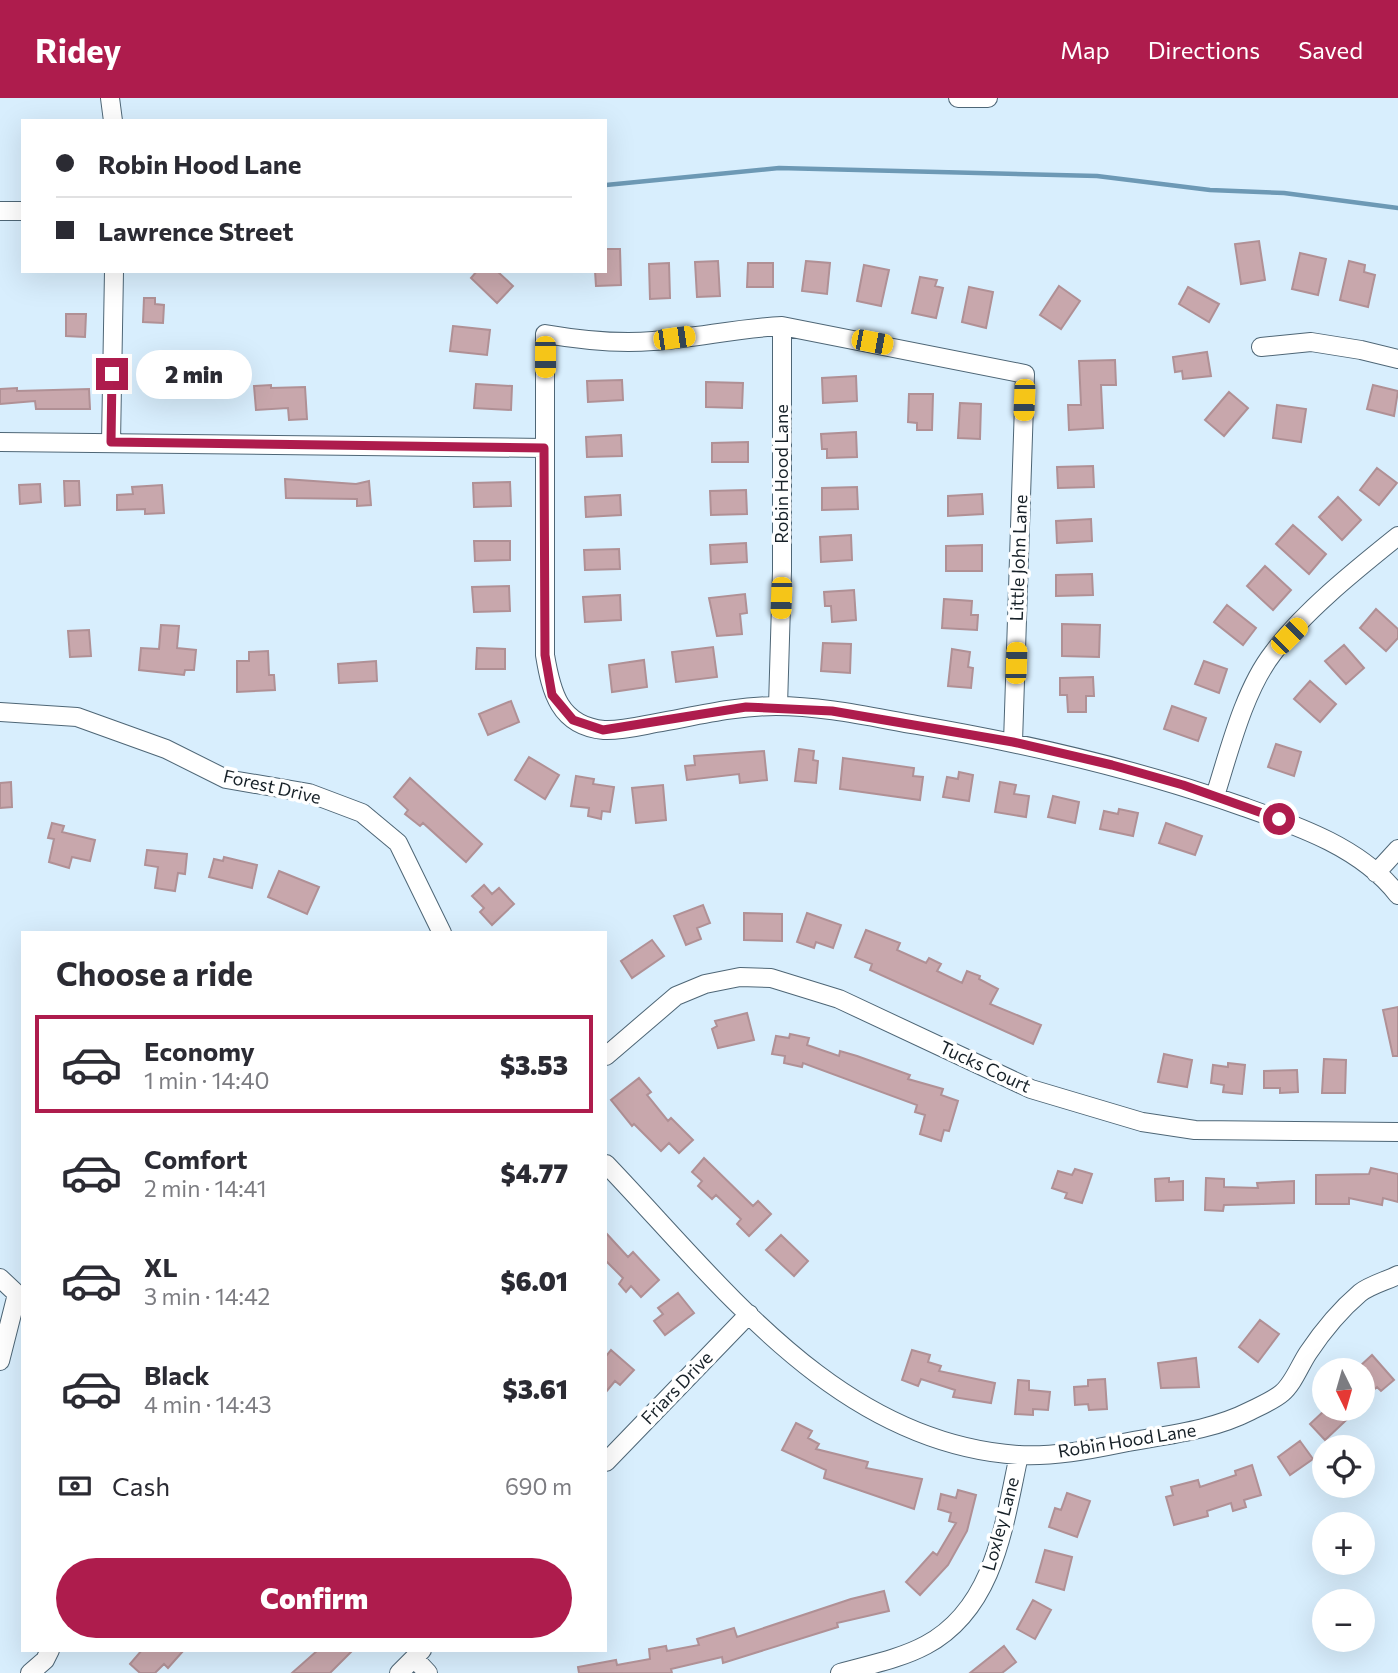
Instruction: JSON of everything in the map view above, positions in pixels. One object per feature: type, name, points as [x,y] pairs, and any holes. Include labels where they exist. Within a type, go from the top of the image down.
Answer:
[{"type":"street","points":[[110,98],[113,119]]},
{"type":"street","points":[[958,98],[988,99]]},
{"type":"street","points":[[0,211],[21,211]]},
{"type":"street","points":[[111,442],[114,273]]},
{"type":"street","points":[[782,326],[652,341],[582,340],[545,334],[545,655],[552,695],[573,720],[603,730],[746,707],[778,706],[832,711],[1013,742],[1112,765],[1214,796],[1324,838],[1376,873],[1398,895]]},
{"type":"street","name":"Little John Lane","points":[[782,326],[1025,374],[1013,742]]},
{"type":"street","name":"Robin Hood Lane","points":[[778,706],[782,571],[782,326]]},
{"type":"street","points":[[1261,347],[1311,342],[1362,349],[1398,359]]},
{"type":"street","points":[[0,442],[544,448]]},
{"type":"street","points":[[1214,796],[1233,739],[1260,673],[1273,652],[1350,575],[1398,536]]},
{"type":"street","name":"Forest Drive","points":[[0,712],[77,717],[166,749],[226,779],[309,793],[362,813],[398,843],[441,931]]},
{"type":"street","points":[[1376,873],[1398,849]]},
{"type":"street","name":"Tucks Court","points":[[607,1055],[676,996],[705,984],[740,977],[771,978],[839,999],[1031,1089],[1142,1122],[1195,1130],[1398,1132]]},
{"type":"street","name":"Robin Hood Lane","points":[[607,1165],[749,1314],[790,1353],[872,1412],[940,1441],[1019,1455],[1079,1451],[1208,1427],[1249,1412],[1284,1392],[1310,1350],[1341,1311],[1362,1291],[1398,1275]]},
{"type":"street","points":[[0,1278],[20,1293],[0,1361]]},
{"type":"street","name":"Friars Drive","points":[[607,1461],[749,1314]]},
{"type":"street","name":"Loxley Lane","points":[[839,1673],[888,1660],[926,1645],[955,1625],[982,1591],[1000,1542],[1019,1455]]},
{"type":"street","points":[[30,1673],[45,1660],[49,1652]]},
{"type":"street","points":[[399,1673],[418,1654],[428,1673]]},
{"type":"building","points":[[1259,241],[1265,280],[1241,284],[1235,244]]},
{"type":"building","points":[[607,249],[620,249],[621,285],[596,286],[595,273],[607,273]]},
{"type":"building","points":[[1300,253],[1326,259],[1318,295],[1292,289]]},
{"type":"building","points":[[718,261],[720,296],[697,297],[695,262]]},
{"type":"building","points":[[806,261],[830,263],[827,294],[802,291]]},
{"type":"building","points":[[1349,261],[1365,265],[1364,272],[1375,275],[1368,307],[1340,300]]},
{"type":"building","points":[[669,263],[670,298],[650,299],[649,264]]},
{"type":"building","points":[[748,263],[773,263],[773,287],[747,287]]},
{"type":"building","points":[[864,265],[889,270],[881,306],[857,301]]},
{"type":"building","points":[[475,273],[499,273],[513,286],[497,303],[471,278]]},
{"type":"building","points":[[920,277],[937,280],[935,286],[943,288],[936,318],[912,313]]},
{"type":"building","points":[[1059,286],[1080,301],[1061,329],[1040,315]]},
{"type":"building","points":[[969,287],[993,292],[986,328],[962,322]]},
{"type":"building","points":[[1188,287],[1219,304],[1209,322],[1179,304]]},
{"type":"building","points":[[144,298],[155,298],[155,304],[164,305],[163,323],[143,322]]},
{"type":"building","points":[[66,314],[86,314],[85,337],[66,336]]},
{"type":"building","points":[[453,326],[490,330],[487,355],[450,351]]},
{"type":"building","points":[[1207,352],[1211,376],[1183,379],[1182,371],[1175,372],[1173,357]]},
{"type":"building","points":[[1115,360],[1116,385],[1101,385],[1103,428],[1069,430],[1068,405],[1081,405],[1079,361]]},
{"type":"building","points":[[856,376],[857,401],[823,403],[822,378]]},
{"type":"building","points":[[622,380],[623,400],[588,402],[587,381]]},
{"type":"building","points":[[706,382],[743,383],[742,408],[706,407]]},
{"type":"building","points":[[476,384],[512,386],[511,410],[474,408]]},
{"type":"building","points":[[271,385],[271,388],[305,387],[307,419],[289,420],[288,408],[256,410],[254,386]]},
{"type":"building","points":[[1373,385],[1398,391],[1394,416],[1367,409]]},
{"type":"building","points":[[17,388],[17,391],[89,389],[90,409],[36,409],[35,401],[0,404],[0,389]]},
{"type":"building","points":[[1229,392],[1248,408],[1224,436],[1205,420]]},
{"type":"building","points":[[909,394],[933,394],[932,430],[917,430],[917,423],[908,422]]},
{"type":"building","points":[[960,403],[981,404],[980,439],[958,438]]},
{"type":"building","points":[[1277,405],[1306,409],[1301,442],[1273,438]]},
{"type":"building","points":[[856,432],[857,457],[827,458],[827,449],[822,449],[821,434]]},
{"type":"building","points":[[621,435],[622,456],[587,457],[586,437]]},
{"type":"building","points":[[748,442],[748,462],[712,462],[712,443]]},
{"type":"building","points":[[1093,466],[1094,487],[1058,488],[1057,467]]},
{"type":"building","points":[[1377,468],[1397,483],[1379,505],[1360,490]]},
{"type":"building","points":[[285,479],[356,484],[369,481],[371,505],[357,506],[357,499],[286,498]]},
{"type":"building","points":[[64,481],[79,481],[80,505],[65,506]]},
{"type":"building","points":[[510,482],[511,506],[474,507],[473,483]]},
{"type":"building","points":[[40,484],[41,502],[20,504],[19,485]]},
{"type":"building","points":[[162,485],[164,513],[145,514],[145,509],[117,510],[117,495],[133,494],[132,487]]},
{"type":"building","points":[[857,487],[858,509],[822,510],[822,488]]},
{"type":"building","points":[[746,490],[747,514],[711,515],[710,491]]},
{"type":"building","points":[[982,494],[983,514],[948,516],[948,496]]},
{"type":"building","points":[[620,495],[621,515],[586,517],[585,497]]},
{"type":"building","points":[[1338,497],[1361,520],[1342,540],[1319,517]]},
{"type":"building","points":[[1091,519],[1092,541],[1057,543],[1056,521]]},
{"type":"building","points":[[1293,525],[1326,554],[1309,574],[1276,544]]},
{"type":"building","points":[[851,535],[852,560],[821,562],[820,537]]},
{"type":"building","points":[[474,541],[510,541],[510,560],[475,561]]},
{"type":"building","points":[[746,543],[747,562],[711,564],[710,545]]},
{"type":"building","points":[[982,545],[982,571],[946,571],[946,546]]},
{"type":"building","points":[[619,549],[620,569],[585,570],[584,550]]},
{"type":"building","points":[[1265,566],[1291,590],[1273,610],[1247,586]]},
{"type":"building","points":[[1092,574],[1093,595],[1056,596],[1056,575]]},
{"type":"building","points":[[509,586],[510,611],[474,612],[472,587]]},
{"type":"building","points":[[854,590],[856,620],[832,622],[831,606],[825,606],[824,592]]},
{"type":"building","points":[[745,594],[747,613],[740,614],[742,634],[717,636],[709,598]]},
{"type":"building","points":[[620,595],[621,620],[585,622],[583,597]]},
{"type":"building","points":[[944,599],[972,601],[971,615],[978,615],[977,630],[942,628]]},
{"type":"building","points":[[1227,605],[1256,628],[1243,645],[1214,622]]},
{"type":"building","points":[[1376,609],[1398,629],[1398,638],[1386,651],[1360,628]]},
{"type":"building","points":[[1062,624],[1100,625],[1099,657],[1062,656]]},
{"type":"building","points":[[161,625],[179,626],[177,648],[196,650],[194,670],[185,670],[184,675],[139,670],[141,648],[159,649]]},
{"type":"building","points":[[89,630],[91,656],[70,657],[68,631]]},
{"type":"building","points":[[823,643],[851,644],[850,673],[821,671]]},
{"type":"building","points":[[1344,645],[1364,668],[1346,684],[1325,661]]},
{"type":"building","points":[[713,647],[717,677],[676,682],[672,652]]},
{"type":"building","points":[[477,648],[505,649],[505,669],[476,669]]},
{"type":"building","points":[[952,649],[970,652],[968,667],[973,668],[971,688],[948,686]]},
{"type":"building","points":[[268,651],[269,675],[274,675],[275,690],[237,692],[237,661],[249,661],[249,652]]},
{"type":"building","points":[[644,660],[647,687],[612,692],[609,665]]},
{"type":"building","points":[[376,661],[377,681],[339,683],[338,664]]},
{"type":"building","points":[[1204,661],[1227,669],[1219,693],[1195,684]]},
{"type":"building","points":[[1093,677],[1094,696],[1086,696],[1086,712],[1068,712],[1067,695],[1060,695],[1060,678]]},
{"type":"building","points":[[1310,681],[1336,704],[1320,722],[1294,699]]},
{"type":"building","points":[[511,701],[519,722],[488,735],[479,714]]},
{"type":"building","points":[[1172,706],[1206,718],[1198,741],[1164,729]]},
{"type":"building","points":[[1276,744],[1301,752],[1294,776],[1268,767]]},
{"type":"building","points":[[799,749],[814,751],[813,760],[818,761],[816,783],[795,781]]},
{"type":"building","points":[[764,751],[767,780],[740,783],[739,774],[687,780],[685,766],[695,765],[694,756]]},
{"type":"building","points":[[529,757],[559,775],[545,799],[515,780]]},
{"type":"building","points":[[843,758],[914,768],[913,776],[923,777],[920,800],[840,789]]},
{"type":"building","points":[[959,772],[973,775],[969,801],[943,797],[947,777],[958,779]]},
{"type":"building","points":[[576,776],[594,779],[593,784],[614,787],[610,812],[602,811],[601,819],[588,816],[589,808],[571,806]]},
{"type":"building","points":[[410,778],[482,844],[466,862],[423,823],[420,826],[405,814],[408,810],[394,797]]},
{"type":"building","points":[[11,782],[12,807],[0,808],[0,783]]},
{"type":"building","points":[[1000,782],[1016,785],[1014,794],[1029,796],[1026,817],[995,812]]},
{"type":"building","points":[[663,785],[666,820],[636,823],[632,788]]},
{"type":"building","points":[[1053,796],[1079,802],[1075,823],[1048,817]]},
{"type":"building","points":[[1119,809],[1138,813],[1133,836],[1100,829],[1104,811],[1118,814]]},
{"type":"building","points":[[52,823],[64,826],[62,832],[95,840],[90,861],[72,857],[69,868],[49,862],[54,839],[48,838]]},
{"type":"building","points":[[1166,823],[1202,836],[1195,855],[1159,843]]},
{"type":"building","points":[[147,850],[187,854],[185,874],[178,873],[175,891],[155,888],[158,867],[145,865]]},
{"type":"building","points":[[224,857],[257,865],[252,888],[209,877],[214,859],[223,861]]},
{"type":"building","points":[[279,871],[319,887],[307,914],[268,897]]},
{"type":"building","points":[[484,885],[492,894],[499,888],[514,904],[492,925],[480,912],[484,908],[472,896]]},
{"type":"building","points":[[703,905],[710,923],[697,928],[701,939],[686,945],[674,916]]},
{"type":"building","points":[[744,913],[782,914],[782,941],[744,940]]},
{"type":"building","points":[[807,913],[841,925],[833,948],[816,942],[814,948],[797,942]]},
{"type":"building","points":[[866,930],[900,943],[897,950],[926,963],[929,958],[941,964],[937,971],[962,983],[967,971],[980,976],[979,979],[998,989],[990,1004],[1041,1025],[1033,1044],[870,970],[872,964],[855,957]]},
{"type":"building","points":[[652,940],[664,956],[632,978],[621,961]]},
{"type":"building","points":[[1398,1007],[1398,1056],[1393,1056],[1383,1010]]},
{"type":"building","points":[[747,1013],[754,1040],[718,1048],[712,1029],[717,1026],[715,1021]]},
{"type":"building","points":[[790,1034],[809,1038],[807,1045],[839,1056],[840,1051],[857,1056],[910,1075],[908,1079],[943,1089],[941,1095],[958,1101],[949,1131],[944,1130],[941,1141],[920,1134],[925,1115],[915,1112],[917,1105],[803,1063],[802,1067],[784,1063],[785,1056],[772,1054],[776,1036],[789,1038]]},
{"type":"building","points":[[1164,1054],[1192,1060],[1187,1087],[1158,1082]]},
{"type":"building","points":[[1324,1059],[1346,1060],[1345,1093],[1322,1093]]},
{"type":"building","points":[[1228,1063],[1245,1065],[1242,1094],[1223,1092],[1224,1085],[1211,1083],[1213,1065],[1228,1067]]},
{"type":"building","points":[[1297,1070],[1298,1092],[1280,1093],[1280,1088],[1264,1088],[1264,1071]]},
{"type":"building","points":[[639,1078],[651,1092],[647,1095],[668,1121],[671,1118],[693,1140],[679,1153],[669,1143],[661,1151],[634,1124],[632,1126],[611,1100]]},
{"type":"building","points":[[704,1158],[753,1206],[758,1201],[771,1214],[749,1236],[737,1224],[741,1219],[716,1195],[712,1199],[698,1186],[702,1181],[692,1172]]},
{"type":"building","points":[[1371,1168],[1398,1174],[1398,1202],[1383,1198],[1382,1205],[1349,1198],[1349,1204],[1316,1204],[1316,1175],[1369,1174]]},
{"type":"building","points":[[1075,1169],[1092,1174],[1082,1203],[1065,1198],[1067,1193],[1052,1188],[1058,1171],[1072,1175]]},
{"type":"building","points":[[1169,1178],[1169,1182],[1183,1181],[1183,1200],[1156,1201],[1155,1179]]},
{"type":"building","points":[[1206,1178],[1224,1179],[1224,1187],[1258,1188],[1257,1183],[1294,1181],[1294,1203],[1224,1205],[1223,1211],[1205,1210]]},
{"type":"building","points":[[607,1234],[628,1257],[633,1252],[659,1280],[641,1297],[631,1286],[626,1292],[619,1284],[623,1278],[607,1262]]},
{"type":"building","points":[[781,1235],[808,1261],[794,1276],[766,1250]]},
{"type":"building","points":[[678,1293],[694,1313],[665,1335],[654,1321],[663,1314],[658,1308]]},
{"type":"building","points":[[1260,1320],[1279,1334],[1258,1362],[1239,1347]]},
{"type":"building","points":[[611,1350],[634,1370],[620,1385],[615,1381],[607,1391],[607,1355]]},
{"type":"building","points":[[912,1350],[930,1355],[928,1362],[941,1366],[939,1371],[995,1383],[991,1403],[953,1397],[955,1390],[921,1379],[918,1386],[902,1380]]},
{"type":"building","points":[[1196,1358],[1199,1387],[1161,1388],[1158,1363]]},
{"type":"building","points":[[1376,1360],[1394,1380],[1381,1391],[1377,1387]]},
{"type":"building","points":[[1105,1379],[1107,1409],[1089,1410],[1088,1404],[1075,1405],[1074,1387],[1088,1386],[1088,1380]]},
{"type":"building","points":[[1018,1380],[1029,1381],[1029,1390],[1050,1392],[1048,1410],[1033,1409],[1033,1415],[1015,1414]]},
{"type":"building","points":[[1313,1421],[1345,1421],[1330,1435],[1320,1435],[1310,1424]]},
{"type":"building","points":[[796,1423],[812,1431],[808,1438],[819,1444],[816,1449],[868,1462],[866,1468],[922,1479],[914,1509],[824,1478],[826,1470],[782,1450]]},
{"type":"building","points":[[1300,1441],[1312,1460],[1290,1475],[1278,1457]]},
{"type":"building","points":[[1252,1465],[1261,1495],[1244,1500],[1246,1507],[1233,1511],[1231,1503],[1207,1511],[1208,1516],[1174,1525],[1166,1497],[1173,1495],[1171,1487],[1198,1480],[1200,1487],[1236,1475],[1235,1471]]},
{"type":"building","points":[[958,1490],[976,1495],[967,1531],[948,1565],[920,1595],[906,1582],[933,1552],[937,1555],[956,1523],[949,1521],[951,1513],[938,1509],[941,1494],[956,1498]]},
{"type":"building","points":[[1067,1493],[1090,1501],[1077,1537],[1049,1527],[1055,1508],[1061,1510]]},
{"type":"building","points":[[1045,1550],[1072,1557],[1064,1590],[1036,1582]]},
{"type":"building","points":[[884,1591],[889,1611],[837,1623],[838,1627],[723,1663],[722,1657],[671,1669],[672,1673],[579,1673],[578,1667],[616,1660],[617,1665],[650,1659],[649,1649],[666,1646],[667,1651],[699,1645],[697,1639],[734,1628],[737,1637],[851,1599]]},
{"type":"building","points":[[1033,1600],[1051,1610],[1035,1639],[1017,1629]]},
{"type":"building","points":[[1004,1646],[1016,1662],[1002,1673],[970,1673]]},
{"type":"building","points":[[140,1652],[182,1652],[168,1668],[164,1664],[155,1673],[140,1673],[130,1664]]},
{"type":"building","points":[[316,1652],[351,1652],[330,1673],[292,1673]]},
{"type":"waterway","points":[[607,185],[779,168],[1097,176],[1210,190],[1284,193],[1398,208]]},
{"type":"route","points":[[112,374],[111,442],[544,448],[545,655],[552,695],[573,720],[603,730],[746,707],[778,706],[832,711],[1013,742],[1112,765],[1183,785],[1279,819]]}]
